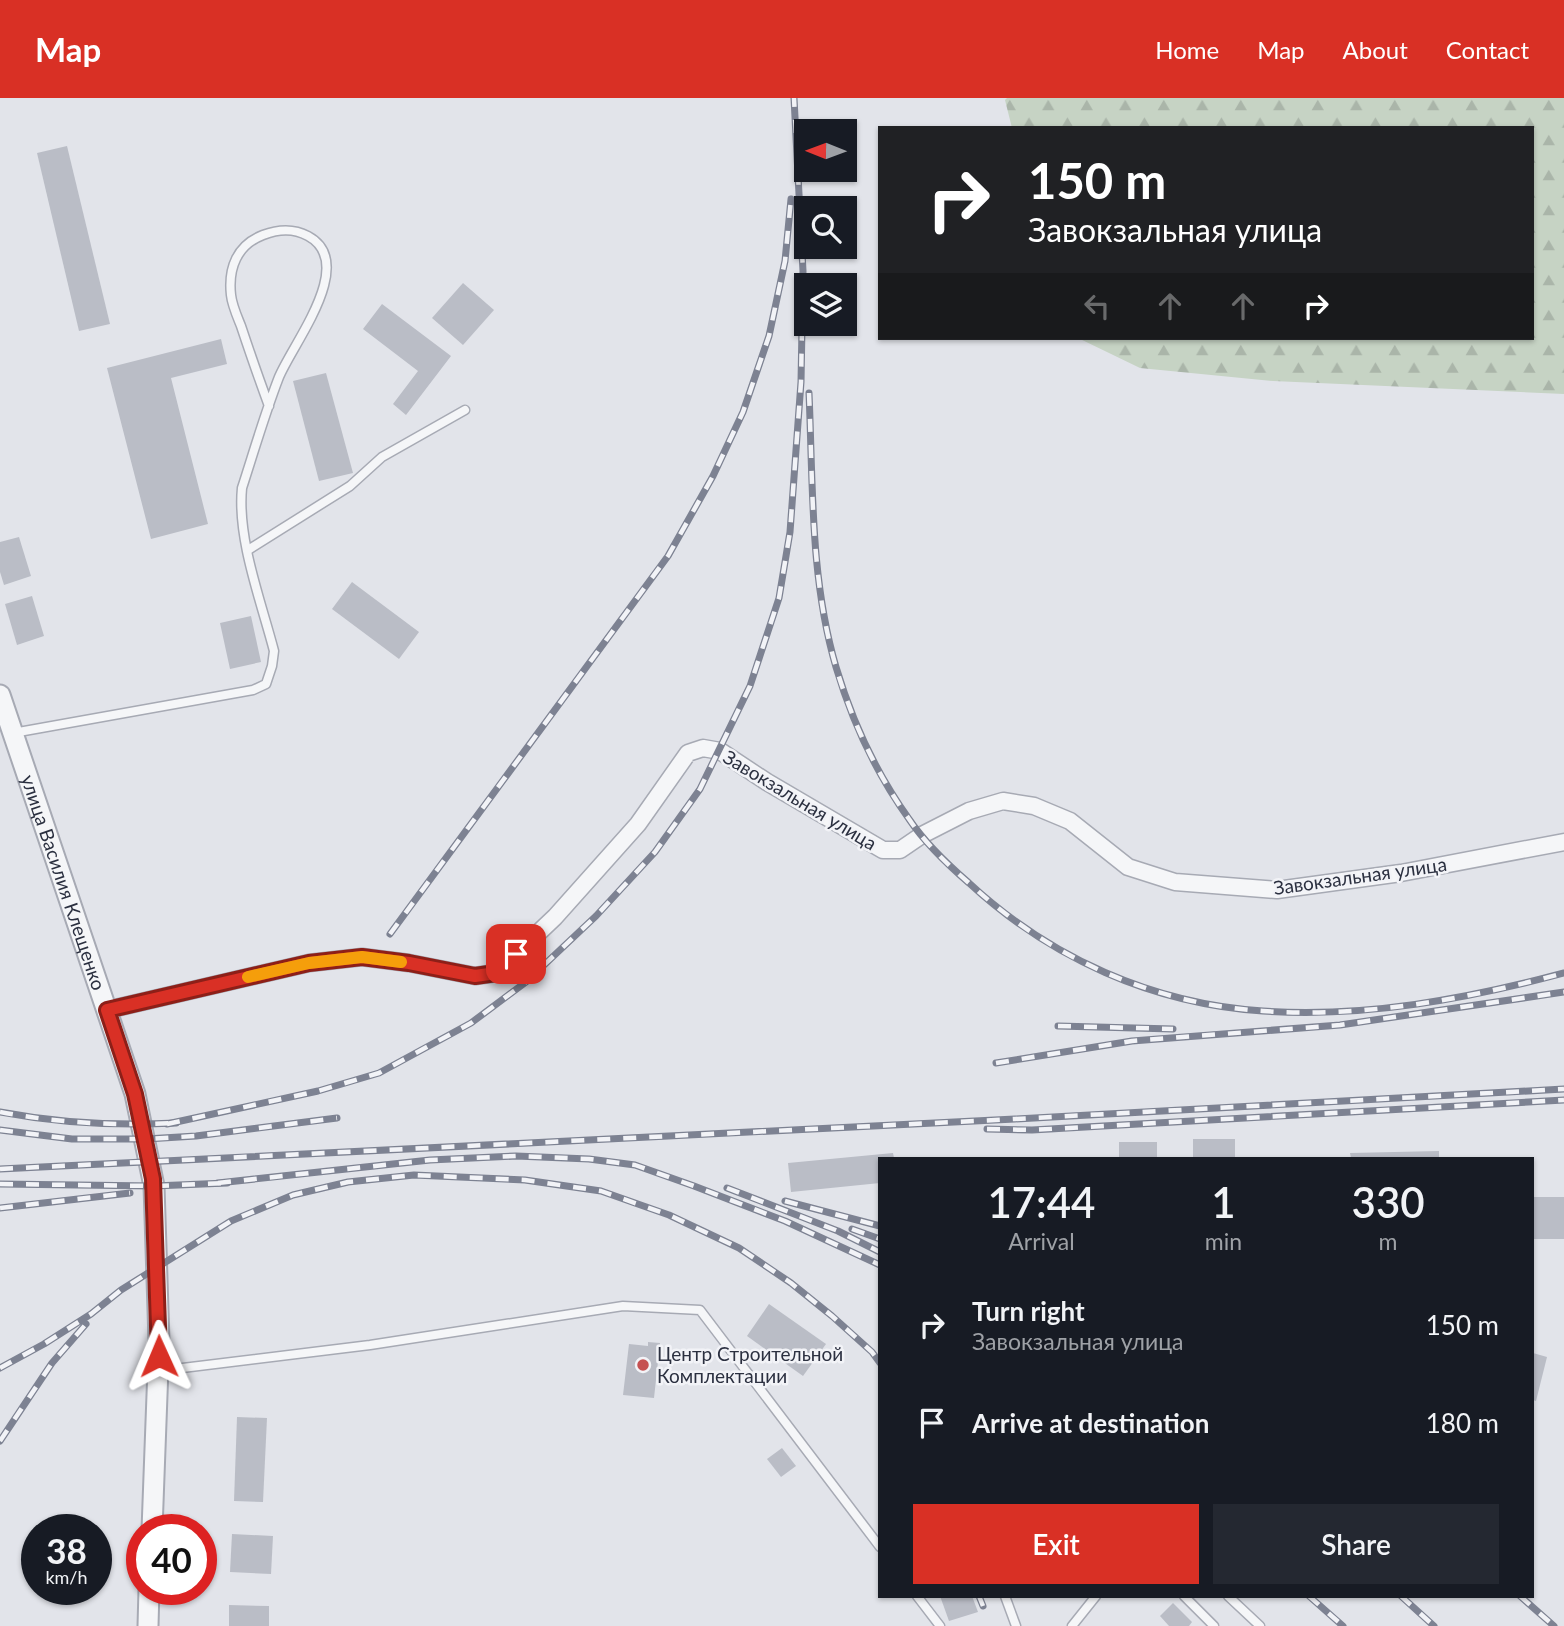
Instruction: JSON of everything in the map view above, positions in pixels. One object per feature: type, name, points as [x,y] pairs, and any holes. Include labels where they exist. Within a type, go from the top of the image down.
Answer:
[{"type":"street","name":"улица Василия Клещенко","points":[[0,695],[135,1094],[153,1179],[158,1371],[153,1514]]},
{"type":"street","name":"Завокзальная улица","points":[[107,1010],[309,963],[362,957],[475,976],[496,973],[555,917],[638,824],[688,753],[703,748],[720,751],[766,782],[883,850],[900,850],[922,835],[969,811],[1003,801],[1034,806],[1070,821],[1128,867],[1175,882],[1278,890],[1401,873],[1564,842]]},
{"type":"street","points":[[148,1626],[149,1605]]},
{"type":"lane","points":[[13,733],[253,690],[266,684],[274,651],[241,520],[242,488],[285,362],[326,284],[326,257],[320,243],[289,229],[264,234],[245,243],[237,255],[232,272],[231,296],[269,406]]},
{"type":"lane","points":[[248,550],[350,486],[382,457],[465,410]]},
{"type":"lane","points":[[158,1371],[370,1345],[624,1306],[700,1310],[878,1544]]},
{"type":"lane","points":[[919,1598],[940,1626]]},
{"type":"lane","points":[[1006,1598],[1016,1626]]},
{"type":"lane","points":[[1072,1626],[1094,1598]]},
{"type":"lane","points":[[1186,1598],[1214,1626]]},
{"type":"lane","points":[[1230,1598],[1260,1626]]},
{"type":"green space","points":[[1564,98],[1564,394],[1273,381],[1140,368],[1082,340],[1534,340],[1534,126],[1012,126],[1005,100]]},
{"type":"building","points":[[67,146],[110,324],[79,331],[37,153]]},
{"type":"building","points":[[463,283],[494,310],[463,345],[432,318]]},
{"type":"building","points":[[382,304],[451,356],[406,415],[393,404],[418,371],[363,329]]},
{"type":"building","points":[[221,339],[227,364],[171,378],[208,524],[151,539],[107,368]]},
{"type":"building","points":[[326,373],[353,473],[319,481],[293,381]]},
{"type":"building","points":[[19,537],[31,576],[4,585],[0,572],[0,542]]},
{"type":"building","points":[[352,582],[419,632],[399,659],[332,609]]},
{"type":"building","points":[[32,596],[44,636],[17,645],[5,604]]},
{"type":"building","points":[[251,616],[261,662],[230,669],[220,623]]},
{"type":"building","points":[[1193,1139],[1235,1139],[1235,1157],[1193,1157]]},
{"type":"building","points":[[1119,1142],[1157,1142],[1157,1157],[1119,1157]]},
{"type":"building","points":[[1439,1151],[1439,1157],[1351,1157],[1350,1153]]},
{"type":"building","points":[[893,1153],[894,1157],[878,1157],[878,1183],[791,1192],[788,1163]]},
{"type":"building","points":[[1534,1197],[1564,1197],[1564,1239],[1534,1239]]},
{"type":"building","points":[[769,1304],[826,1344],[803,1376],[747,1336]]},
{"type":"building","points":[[648,1342],[660,1343],[654,1398],[623,1395],[629,1344],[648,1346]]},
{"type":"building","points":[[1534,1353],[1547,1357],[1536,1401],[1534,1400]]},
{"type":"building","points":[[237,1417],[267,1418],[263,1502],[234,1501]]},
{"type":"building","points":[[782,1448],[796,1466],[781,1477],[767,1459]]},
{"type":"building","points":[[232,1534],[273,1536],[271,1574],[230,1572]]},
{"type":"building","points":[[941,1598],[973,1598],[978,1612],[949,1621]]},
{"type":"building","points":[[1173,1603],[1192,1622],[1189,1626],[1169,1626],[1160,1616]]},
{"type":"building","points":[[229,1605],[269,1606],[269,1626],[229,1626]]},
{"type":"railway","points":[[167,1124],[318,1091],[379,1073],[471,1023],[526,982],[596,916],[655,852],[700,789],[750,686],[779,598],[790,532],[801,382],[803,271],[794,98]]},
{"type":"railway","points":[[390,934],[668,556],[713,476],[743,412],[769,336],[785,261],[791,199]]},
{"type":"railway","points":[[809,393],[814,531],[821,600],[836,667],[850,707],[876,765],[915,828],[945,861],[1000,910],[1069,955],[1105,972],[1182,999],[1222,1007],[1301,1012],[1377,1009],[1490,991],[1564,973]]},
{"type":"railway","points":[[996,1063],[1132,1041],[1340,1025],[1564,992]]},
{"type":"railway","points":[[1058,1026],[1173,1029]]},
{"type":"railway","points":[[0,1169],[1564,1089]]},
{"type":"railway","points":[[987,1129],[1032,1130],[1564,1100]]},
{"type":"railway","points":[[0,1112],[88,1123],[176,1123]]},
{"type":"railway","points":[[0,1130],[72,1139],[146,1139],[196,1136],[337,1118]]},
{"type":"railway","points":[[218,1183],[430,1160],[516,1156],[589,1159],[635,1165],[694,1186],[785,1221],[878,1264]]},
{"type":"railway","points":[[0,1368],[44,1344],[91,1314],[121,1290],[231,1221],[293,1195],[348,1182],[414,1175],[525,1180],[601,1191],[669,1215],[739,1248],[791,1283],[832,1316],[878,1360]]},
{"type":"railway","points":[[0,1184],[154,1186],[227,1183]]},
{"type":"railway","points":[[727,1188],[838,1231],[878,1251]]},
{"type":"railway","points":[[0,1208],[130,1193]]},
{"type":"railway","points":[[785,1201],[878,1225]]},
{"type":"railway","points":[[852,1229],[878,1238]]},
{"type":"railway","points":[[0,1441],[52,1363],[86,1324]]},
{"type":"railway","points":[[980,1598],[983,1606]]},
{"type":"railway","points":[[1311,1598],[1343,1626]]},
{"type":"railway","points":[[1403,1598],[1434,1626]]},
{"type":"railway","points":[[1522,1598],[1554,1626]]},
{"type":"slow traffic","points":[[248,977],[309,963],[362,957],[401,962]]},
{"type":"place","name":"Центр Строительной Комплектации","points":[[643,1365]]},
{"type":"route","points":[[159,1356],[153,1179],[135,1094],[107,1010],[309,963],[362,957],[475,976],[496,973],[516,954]]}]
